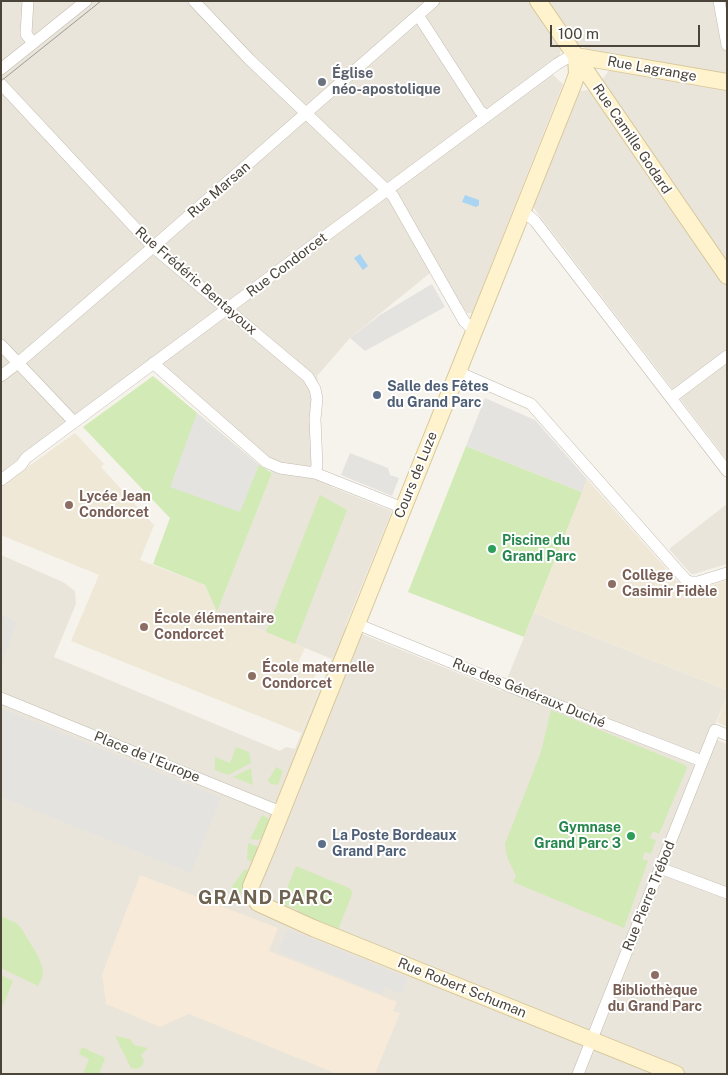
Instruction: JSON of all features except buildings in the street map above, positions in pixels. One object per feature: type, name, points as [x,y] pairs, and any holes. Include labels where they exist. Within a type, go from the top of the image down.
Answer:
[{"type":"street","points":[[28,1],[26,34],[33,43]]},
{"type":"street","points":[[1,69],[86,1]]},
{"type":"street","points":[[194,1],[249,59],[393,196],[464,321],[474,330]]},
{"type":"street","name":"Rue Marsan","points":[[1,376],[153,247],[434,1]]},
{"type":"street","name":"Rue Camille Godard","points":[[538,1],[727,276]]},
{"type":"street","points":[[719,1],[726,40]]},
{"type":"street","points":[[418,15],[480,111],[486,116]]},
{"type":"street","name":"Rue Lagrange","points":[[576,56],[727,82]]},
{"type":"street","name":"Rue Condorcet","points":[[1,480],[21,465],[26,458],[486,116],[557,64],[567,58],[576,56]]},
{"type":"street","name":"Cours de Luze","points":[[281,812],[573,85],[577,74],[576,56]]},
{"type":"street","name":"Rue Frédéric Bentayoux","points":[[1,84],[153,247],[313,384],[317,399],[315,419],[318,466],[315,473]]},
{"type":"street","points":[[522,212],[535,221],[727,471]]},
{"type":"street","points":[[1,345],[74,422]]},
{"type":"street","points":[[671,398],[727,356]]},
{"type":"street","points":[[153,363],[266,462],[280,468],[315,473],[403,508]]},
{"type":"street","points":[[458,372],[531,404],[686,580],[698,582],[727,573]]},
{"type":"street","name":"Rue des Généraux Duché","points":[[357,624],[521,691],[702,761]]},
{"type":"street","name":"Place de l'Europe","points":[[1,698],[281,812]]},
{"type":"street","name":"Rue Pierre Trébod","points":[[578,1074],[715,730],[727,735]]},
{"type":"street","name":"Rue Robert Schuman","points":[[281,812],[251,886],[252,895],[258,902],[313,928],[676,1074]]},
{"type":"street","points":[[660,868],[727,893]]},
{"type":"shaded area","points":[[1,1],[528,1],[561,50],[553,75],[563,84],[472,313],[467,313],[435,269],[350,338],[317,376],[321,404],[320,474],[332,487],[392,511],[345,627],[502,691],[534,613],[727,690],[727,696],[710,737],[727,744],[727,1074],[1,1074],[1,555],[63,582],[75,591],[76,604],[54,657],[280,751],[286,747],[295,749],[332,659],[217,612],[272,473],[156,357],[1,472]]},
{"type":"shaded area","points":[[548,1],[727,1],[727,75],[589,51],[577,43]]},
{"type":"shaded area","points":[[610,69],[727,89],[727,460],[533,207],[580,91],[589,90],[602,80]]},
{"type":"shaded area","points":[[432,284],[445,307],[365,351],[350,338],[380,315]]},
{"type":"shaded area","points":[[485,398],[535,420],[587,479],[582,492],[466,446]]},
{"type":"shaded area","points":[[197,413],[259,465],[240,512],[170,487]]},
{"type":"shaded area","points":[[75,433],[104,464],[101,467],[154,525],[140,560],[205,585],[217,612],[305,648],[298,663],[317,671],[313,681],[321,685],[301,733],[71,641],[99,575],[1,535],[1,486]]},
{"type":"shaded area","points":[[350,453],[388,468],[390,475],[399,478],[392,496],[341,475]]},
{"type":"shaded area","name":"Collège Casimir Fidèle","points":[[587,479],[686,591],[690,592],[727,580],[727,690],[534,613]]},
{"type":"shaded area","points":[[727,504],[727,564],[691,574],[669,549]]},
{"type":"shaded area","points":[[1,615],[17,622],[1,664]]},
{"type":"shaded area","points":[[727,696],[727,727],[717,722]]},
{"type":"shaded area","points":[[3,709],[221,798],[191,873],[1,797],[1,714]]},
{"type":"shaded area","points":[[140,875],[278,928],[269,951],[397,1002],[393,1011],[400,1013],[375,1074],[337,1074],[189,1014],[160,1027],[106,1004],[102,974]]},
{"type":"shaded area","points":[[288,929],[408,978],[402,994],[384,987],[381,994],[278,952]]},
{"type":"green space","points":[[153,376],[259,465],[272,473],[217,612],[205,585],[153,564],[170,518],[83,427]]},
{"type":"green space","name":"Piscine du Grand Parc","points":[[466,446],[582,492],[524,637],[408,592]]},
{"type":"green space","points":[[320,495],[347,510],[295,644],[266,632]]},
{"type":"green space","points":[[551,710],[685,765],[687,768],[659,834],[653,831],[650,838],[656,840],[651,854],[645,852],[642,859],[648,861],[624,928],[513,882],[516,876],[507,857],[505,844],[541,752]]},
{"type":"green space","points":[[236,747],[249,752],[251,763],[228,775],[215,770],[215,757],[230,763]]},
{"type":"green space","points":[[276,767],[283,771],[278,785],[271,784],[268,781]]},
{"type":"green space","points":[[251,768],[253,785],[233,777]]},
{"type":"green space","points":[[262,815],[269,819],[263,838],[257,840],[250,839]]},
{"type":"green space","points":[[248,843],[259,847],[254,862],[247,860]]},
{"type":"green space","points":[[296,866],[349,888],[352,891],[338,930],[297,913],[298,910],[281,903]]},
{"type":"green space","points":[[245,869],[250,872],[239,897],[232,886]]},
{"type":"green space","points":[[1,916],[16,923],[21,928],[38,956],[43,970],[38,986],[1,968]]},
{"type":"green space","points":[[1,975],[13,981],[1,1010]]},
{"type":"green space","points":[[115,1036],[130,1039],[134,1045],[148,1048],[141,1055],[144,1061],[142,1066],[137,1069],[131,1068]]},
{"type":"green space","points":[[82,1047],[105,1058],[99,1074],[83,1074],[89,1059],[79,1054]]},
{"type":"water","points":[[465,195],[479,200],[479,205],[476,207],[462,202]]},
{"type":"water","points":[[360,254],[368,266],[363,270],[354,258]]},
{"type":"tram line","points":[[1,81],[101,1]]},
{"type":"place","name":"Église néo-apostolique","points":[[322,82]]},
{"type":"place","name":"Salle des Fêtes du Grand Parc","points":[[377,395]]},
{"type":"place","name":"Lycée Jean Condorcet","points":[[69,505]]},
{"type":"place","name":"Piscine du Grand Parc","points":[[492,549]]},
{"type":"place","name":"Collège Casimir Fidèle","points":[[612,584]]},
{"type":"place","name":"École élémentaire Condorcet","points":[[144,627]]},
{"type":"place","name":"École maternelle Condorcet","points":[[252,676]]},
{"type":"place","name":"Gymnase Grand Parc 3","points":[[631,836]]},
{"type":"place","name":"La Poste Bordeaux Grand Parc","points":[[322,844]]},
{"type":"place","name":"Bibliothèque du Grand Parc","points":[[655,975]]},
{"type":"district","name":"GRAND PARC","points":[[266,898]]}]
